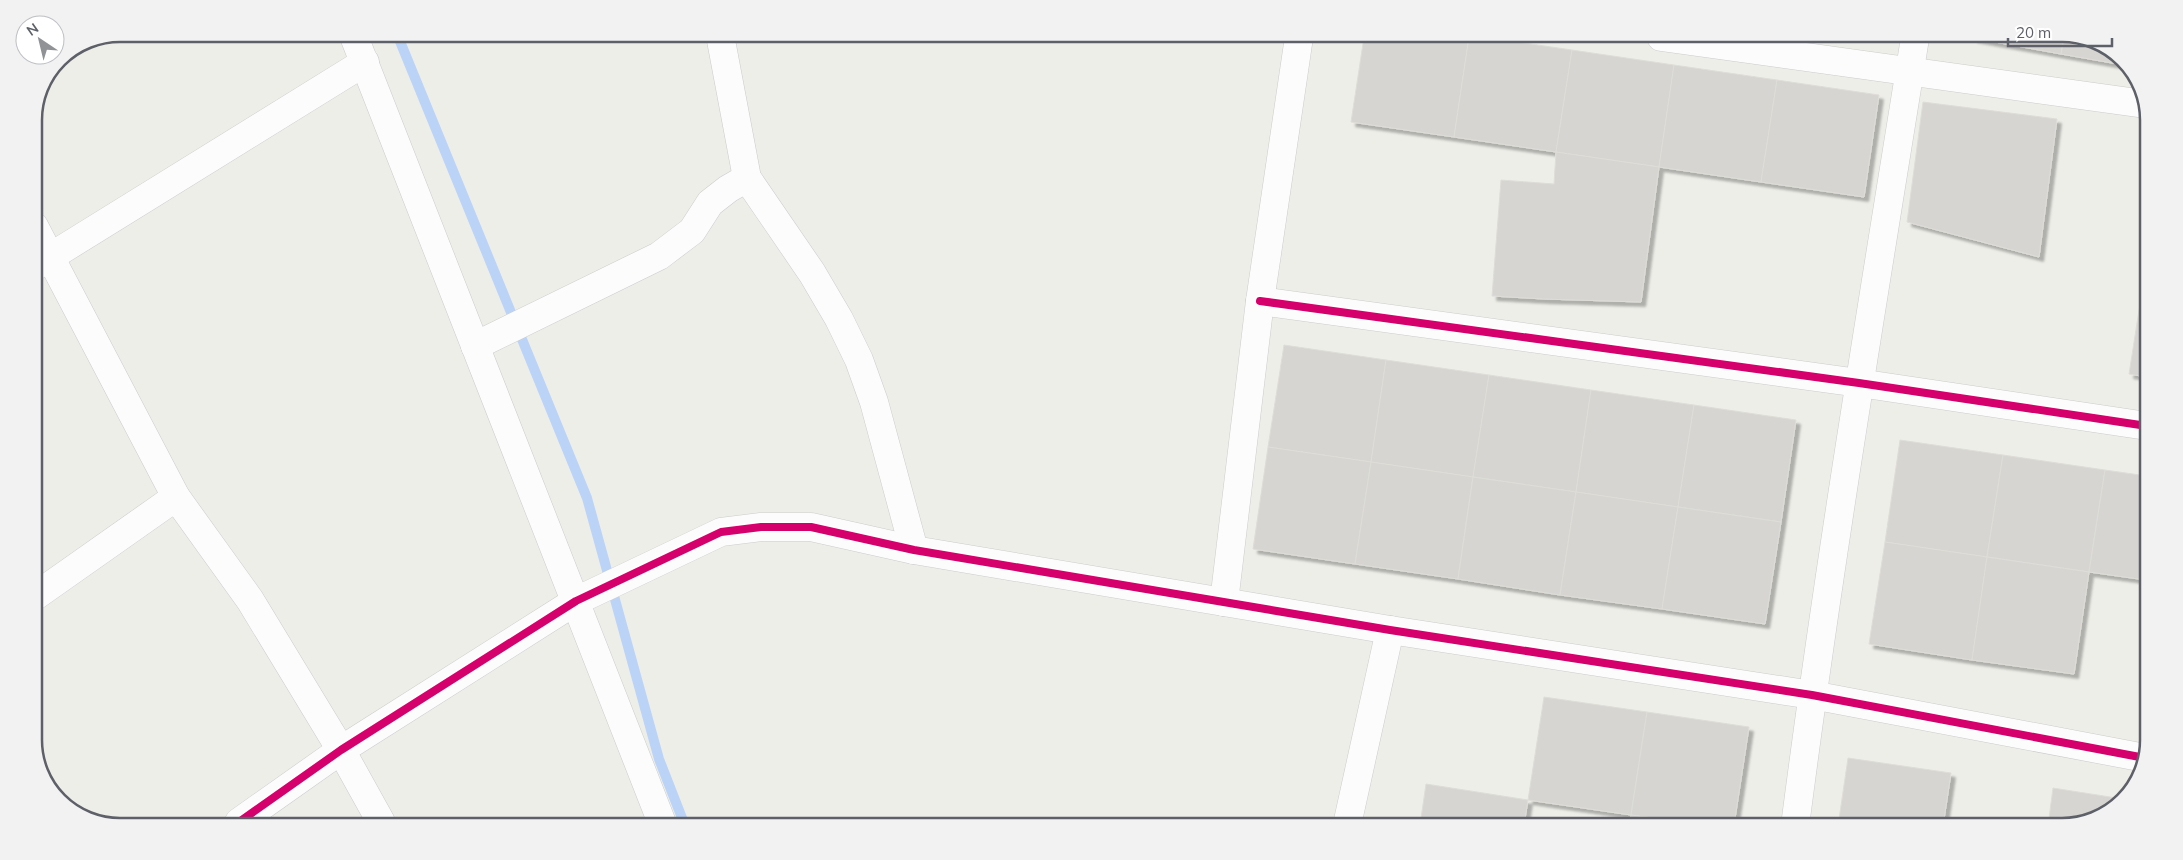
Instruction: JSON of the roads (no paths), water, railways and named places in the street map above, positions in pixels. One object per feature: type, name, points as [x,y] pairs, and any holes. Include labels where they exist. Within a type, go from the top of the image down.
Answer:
[{"type":"street","points":[[356,42],[660,818]]},
{"type":"street","points":[[721,42],[747,178],[812,273],[839,318],[859,360],[874,402],[914,550]]},
{"type":"street","points":[[1224,602],[1260,301],[1298,42]]},
{"type":"street","points":[[1695,42],[2138,103]]},
{"type":"street","points":[[1796,818],[1812,696],[1859,383],[1914,42]]},
{"type":"street","points":[[42,261],[364,62]]},
{"type":"street","points":[[476,346],[659,256],[692,231],[710,203],[728,188],[747,178]]},
{"type":"street","points":[[42,261],[176,497],[250,600],[342,750],[378,818]]},
{"type":"street","points":[[1260,301],[1859,383],[2140,425]]},
{"type":"street","points":[[43,591],[176,497]]},
{"type":"street","points":[[245,818],[342,750],[576,601],[722,532],[761,527],[811,527],[914,550],[1390,630],[1812,696],[2138,757]]},
{"type":"street","points":[[1348,818],[1390,630]]},
{"type":"waterway","points":[[400,42],[587,498],[659,759],[682,818]]}]
